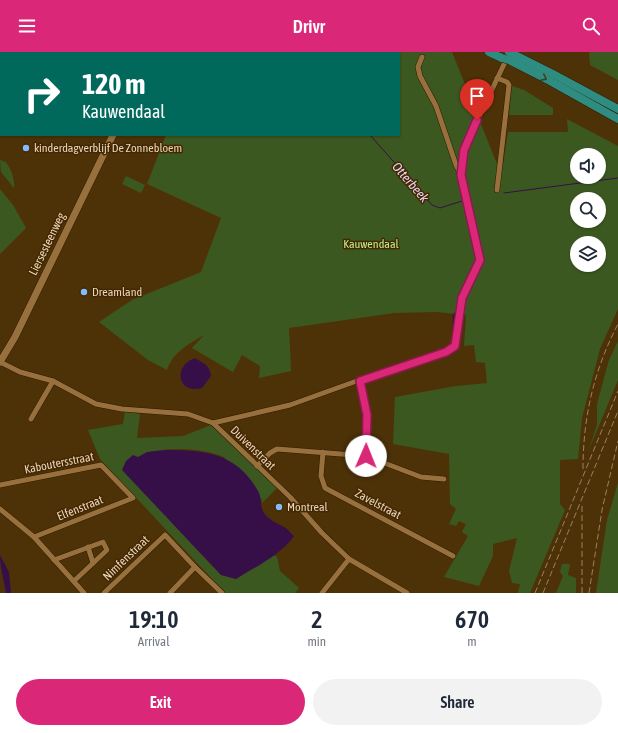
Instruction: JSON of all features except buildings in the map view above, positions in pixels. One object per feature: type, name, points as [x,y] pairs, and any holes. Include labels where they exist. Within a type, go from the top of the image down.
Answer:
[{"type":"highway","points":[[489,52],[508,55],[554,74],[618,109]]},
{"type":"highway","points":[[508,55],[618,119]]},
{"type":"main road","name":"Liersesteenweg","points":[[0,362],[15,337],[113,136]]},
{"type":"street","points":[[461,175],[464,150],[467,142],[508,55]]},
{"type":"street","points":[[213,423],[290,405],[446,352],[455,346],[462,298],[480,260],[461,175],[456,166],[436,106],[419,73],[419,63],[422,57]]},
{"type":"street","points":[[497,78],[507,82],[509,85],[497,190]]},
{"type":"street","name":"Duivenstraat","points":[[0,362],[20,372],[53,381],[96,404],[122,409],[188,414],[213,423],[290,497],[322,533],[349,559],[403,592]]},
{"type":"street","points":[[31,419],[53,381]]},
{"type":"street","points":[[360,381],[367,415],[366,456]]},
{"type":"street","points":[[257,466],[273,450],[277,449],[323,452],[366,456],[421,477],[444,479]]},
{"type":"street","name":"Zavelstraat","points":[[323,452],[321,476],[325,488],[453,556]]},
{"type":"street","name":"Kaboutersstraat","points":[[0,486],[101,465],[133,498]]},
{"type":"street","name":"Elfenstraat","points":[[34,537],[133,498]]},
{"type":"street","points":[[0,509],[34,537],[84,593]]},
{"type":"street","name":"Nimfenstraat","points":[[104,593],[165,535],[194,567]]},
{"type":"street","points":[[54,560],[103,542],[107,550],[74,581]]},
{"type":"street","points":[[88,547],[93,563]]},
{"type":"street","points":[[322,593],[349,559]]},
{"type":"street","points":[[170,593],[194,567],[222,593]]},
{"type":"green space","name":"Kauwendaal","points":[[400,52],[452,52],[497,164],[503,165],[508,132],[568,132],[567,119],[618,146],[618,309],[600,349],[582,418],[578,459],[560,460],[560,504],[565,510],[530,593],[518,593],[520,584],[512,583],[509,571],[517,538],[493,544],[493,556],[479,586],[444,577],[468,536],[462,532],[466,524],[459,521],[456,526],[449,524],[456,509],[450,504],[449,454],[393,444],[395,397],[456,386],[487,383],[485,363],[476,362],[474,345],[464,346],[466,315],[437,312],[394,313],[289,328],[291,371],[259,378],[260,366],[242,355],[233,372],[192,348],[204,335],[187,345],[177,354],[169,364],[167,370],[148,360],[99,322],[132,300],[201,272],[221,218],[147,184],[166,136],[400,136]]},
{"type":"green space","points":[[589,52],[618,52],[618,80],[590,65]]},
{"type":"green space","points":[[512,86],[524,90],[553,108],[553,115],[509,115]]},
{"type":"green space","points":[[0,160],[6,162],[10,168],[14,188],[1,172]]},
{"type":"green space","points":[[126,176],[145,185],[141,193],[122,184]]},
{"type":"green space","points":[[0,189],[13,205],[26,228],[0,254]]},
{"type":"green space","points":[[618,341],[618,380],[588,452],[597,425],[597,404],[609,360]]},
{"type":"green space","points":[[125,412],[140,414],[137,438],[183,436],[211,425],[277,488],[262,503],[262,500],[224,457],[215,454],[197,450],[167,449],[149,452],[138,457],[172,523],[221,575],[236,579],[273,555],[277,557],[280,571],[299,588],[295,593],[225,593],[100,459],[88,430],[123,424]]},
{"type":"green space","points":[[618,483],[618,593],[596,593],[607,520]]},
{"type":"green space","points":[[562,564],[570,564],[568,575],[576,578],[576,593],[556,593],[563,576],[560,572]]},
{"type":"shaded area","points":[[457,309],[454,342],[452,345],[453,315]]},
{"type":"shaded area","points":[[195,358],[208,367],[211,376],[202,388],[194,389],[187,387],[183,383],[181,372],[183,367],[188,362]]},
{"type":"shaded area","points":[[166,450],[207,453],[230,461],[250,478],[258,491],[262,509],[266,515],[287,529],[294,536],[289,543],[275,555],[236,579],[221,575],[122,470],[126,461],[133,455],[138,457],[147,452]]},
{"type":"shaded area","points":[[0,555],[9,572],[11,593],[6,593]]},
{"type":"waterway","name":"Otterbeek","points":[[371,136],[432,205],[440,208],[462,201]]},
{"type":"waterway","name":"Otterbeek","points":[[504,193],[618,178]]},
{"type":"railway","points":[[583,469],[585,431],[596,376],[618,324]]},
{"type":"railway","points":[[535,593],[618,391]]},
{"type":"railway","points":[[543,593],[618,411]]},
{"type":"railway","points":[[589,593],[602,510],[618,441]]},
{"type":"railway","points":[[582,505],[582,593]]},
{"type":"place","name":"kinderdagverblijf De Zonnebloem","points":[[26,148]]},
{"type":"place","name":"Dreamland","points":[[84,292]]},
{"type":"place","name":"Montreal","points":[[279,507]]},
{"type":"route","points":[[366,456],[367,415],[366,404],[360,381],[446,352],[455,346],[462,298],[480,260],[480,253],[461,175],[464,150],[477,120]]}]
